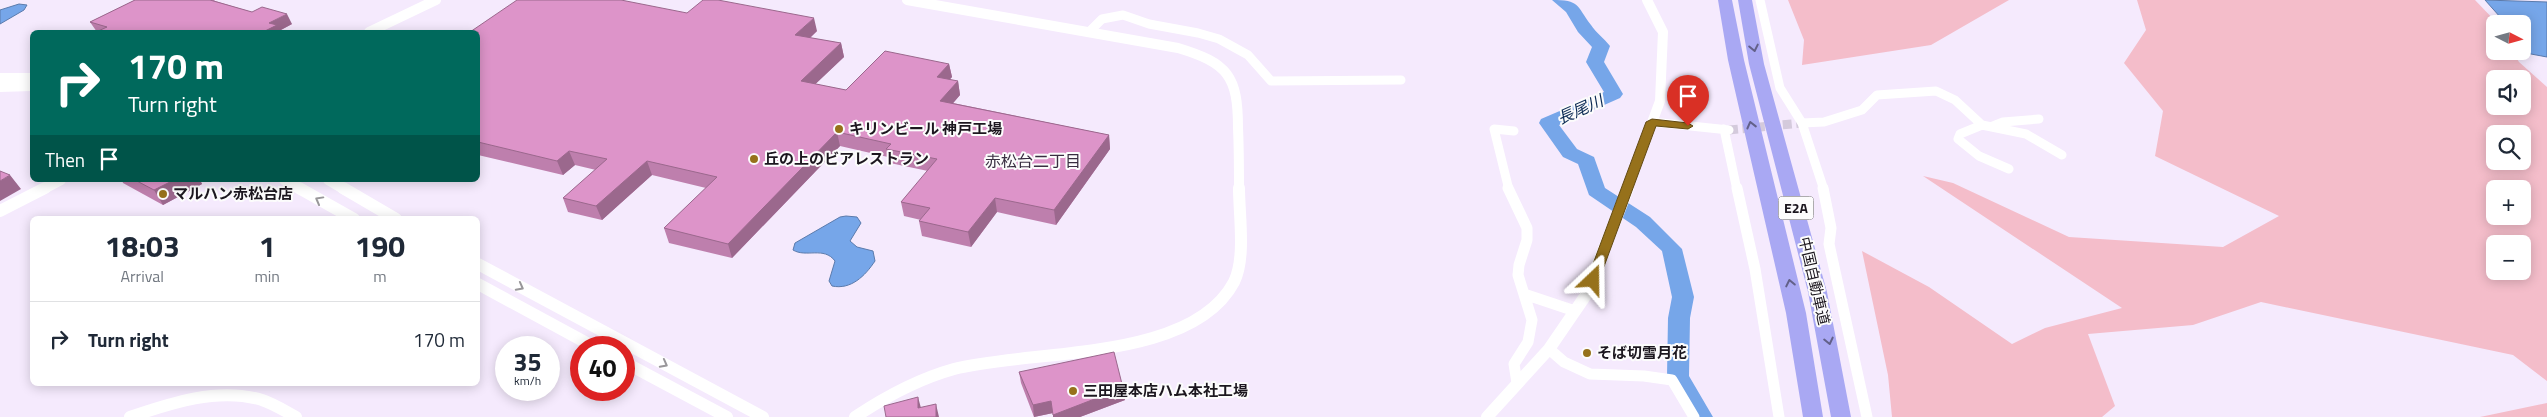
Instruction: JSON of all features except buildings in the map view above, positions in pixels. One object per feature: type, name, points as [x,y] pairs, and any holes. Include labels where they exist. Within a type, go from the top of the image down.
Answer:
[{"type":"highway","name":"中国自動車道","points":[[1725,0],[1736,60],[1796,313],[1813,417]]},
{"type":"highway","name":"中国自動車道","points":[[1745,0],[1757,63],[1804,237],[1832,357],[1841,417]]},
{"type":"street","points":[[373,30],[436,0]]},
{"type":"street","points":[[855,417],[897,391],[928,377],[955,369],[1146,340],[1169,334],[1206,315],[1230,290],[1240,266],[1239,134],[1236,87],[1221,68],[1210,59],[1193,52],[907,0]]},
{"type":"street","points":[[1488,417],[1549,349],[1586,295],[1600,264],[1660,101],[1663,32],[1647,0]]},
{"type":"street","points":[[1760,0],[1780,88],[1802,123],[1826,196],[1831,228],[1829,244],[1860,377],[1867,417]]},
{"type":"street","points":[[1089,32],[1102,19],[1122,15],[1149,24],[1219,39],[1248,55],[1271,81],[1401,80]]},
{"type":"street","points":[[0,78],[30,78]]},
{"type":"street","points":[[0,88],[30,86]]},
{"type":"street","points":[[1802,123],[1824,122],[1862,110],[1877,95],[1936,91],[1955,100],[1979,120],[1982,125]]},
{"type":"street","points":[[1993,126],[2003,122],[2038,119]]},
{"type":"street","points":[[1652,122],[1726,130],[1755,269],[1779,417]]},
{"type":"street","points":[[2009,169],[1979,156],[1958,139],[1960,134],[1982,125],[1993,126],[2026,134],[2062,156]]},
{"type":"street","points":[[1514,131],[1494,129],[1501,152],[1506,182],[1525,221],[1528,235],[1517,269],[1532,326],[1531,341],[1514,364],[1517,383]]},
{"type":"street","points":[[0,211],[57,182]]},
{"type":"street","points":[[288,182],[349,216]]},
{"type":"street","points":[[331,182],[391,216]]},
{"type":"street","points":[[480,265],[763,417]]},
{"type":"street","points":[[480,285],[574,336]]},
{"type":"street","points":[[1524,294],[1575,311]]},
{"type":"street","points":[[1549,349],[1564,362],[1590,374],[1644,376],[1672,380],[1694,417]]},
{"type":"street","points":[[635,368],[726,417]]},
{"type":"street","points":[[130,417],[172,404],[207,397],[235,396],[259,399],[296,417]]},
{"type":"shaded area","points":[[1788,0],[2009,0],[1931,45],[1802,65],[1804,40]]},
{"type":"shaded area","points":[[2137,0],[2475,0],[2489,15],[2486,15],[2486,60],[2518,60],[2528,70],[2486,70],[2486,115],[2531,115],[2531,73],[2547,87],[2547,381],[2513,355],[2261,302],[2193,325],[2088,334],[2115,406],[2102,417],[1892,417],[1888,375],[1862,251],[1929,287],[2012,344],[2045,328],[2122,308],[1923,176],[1953,183],[2069,237],[2223,247],[2279,216],[2155,156],[2163,111],[2124,63],[2146,30]]},
{"type":"shaded area","points":[[2547,403],[2547,417],[2480,417]]},
{"type":"water","points":[[2485,0],[2547,2],[2547,57],[2531,54],[2531,15],[2498,15]]},
{"type":"water","points":[[19,4],[27,5],[24,10],[0,24],[0,10]]},
{"type":"water","points":[[840,217],[857,217],[861,223],[850,241],[857,247],[873,251],[875,261],[857,281],[845,286],[832,286],[829,281],[835,261],[831,257],[826,254],[804,253],[793,250],[795,243]]},
{"type":"waterway","name":"長尾川","points":[[1560,0],[1573,9],[1584,28],[1601,46],[1595,62],[1614,94],[1548,123],[1570,153],[1587,161],[1596,191],[1643,222],[1672,249],[1683,297],[1679,318],[1678,376],[1701,417]]},
{"type":"tunnel","points":[[1729,130],[1802,123]]},
{"type":"place","name":"キリンビール 神戸工場","points":[[839,129]]},
{"type":"place","name":"丘の上のビアレストラン","points":[[754,159]]},
{"type":"place","name":"マルハン赤松台店","points":[[163,194]]},
{"type":"place","name":"そば切雪月花","points":[[1587,353]]},
{"type":"place","name":"三田屋本店ハム本社工場","points":[[1073,391]]},
{"type":"district","name":"赤松台二丁目","points":[[1033,161]]},
{"type":"route","points":[[1593,280],[1652,122],[1688,126]]}]
